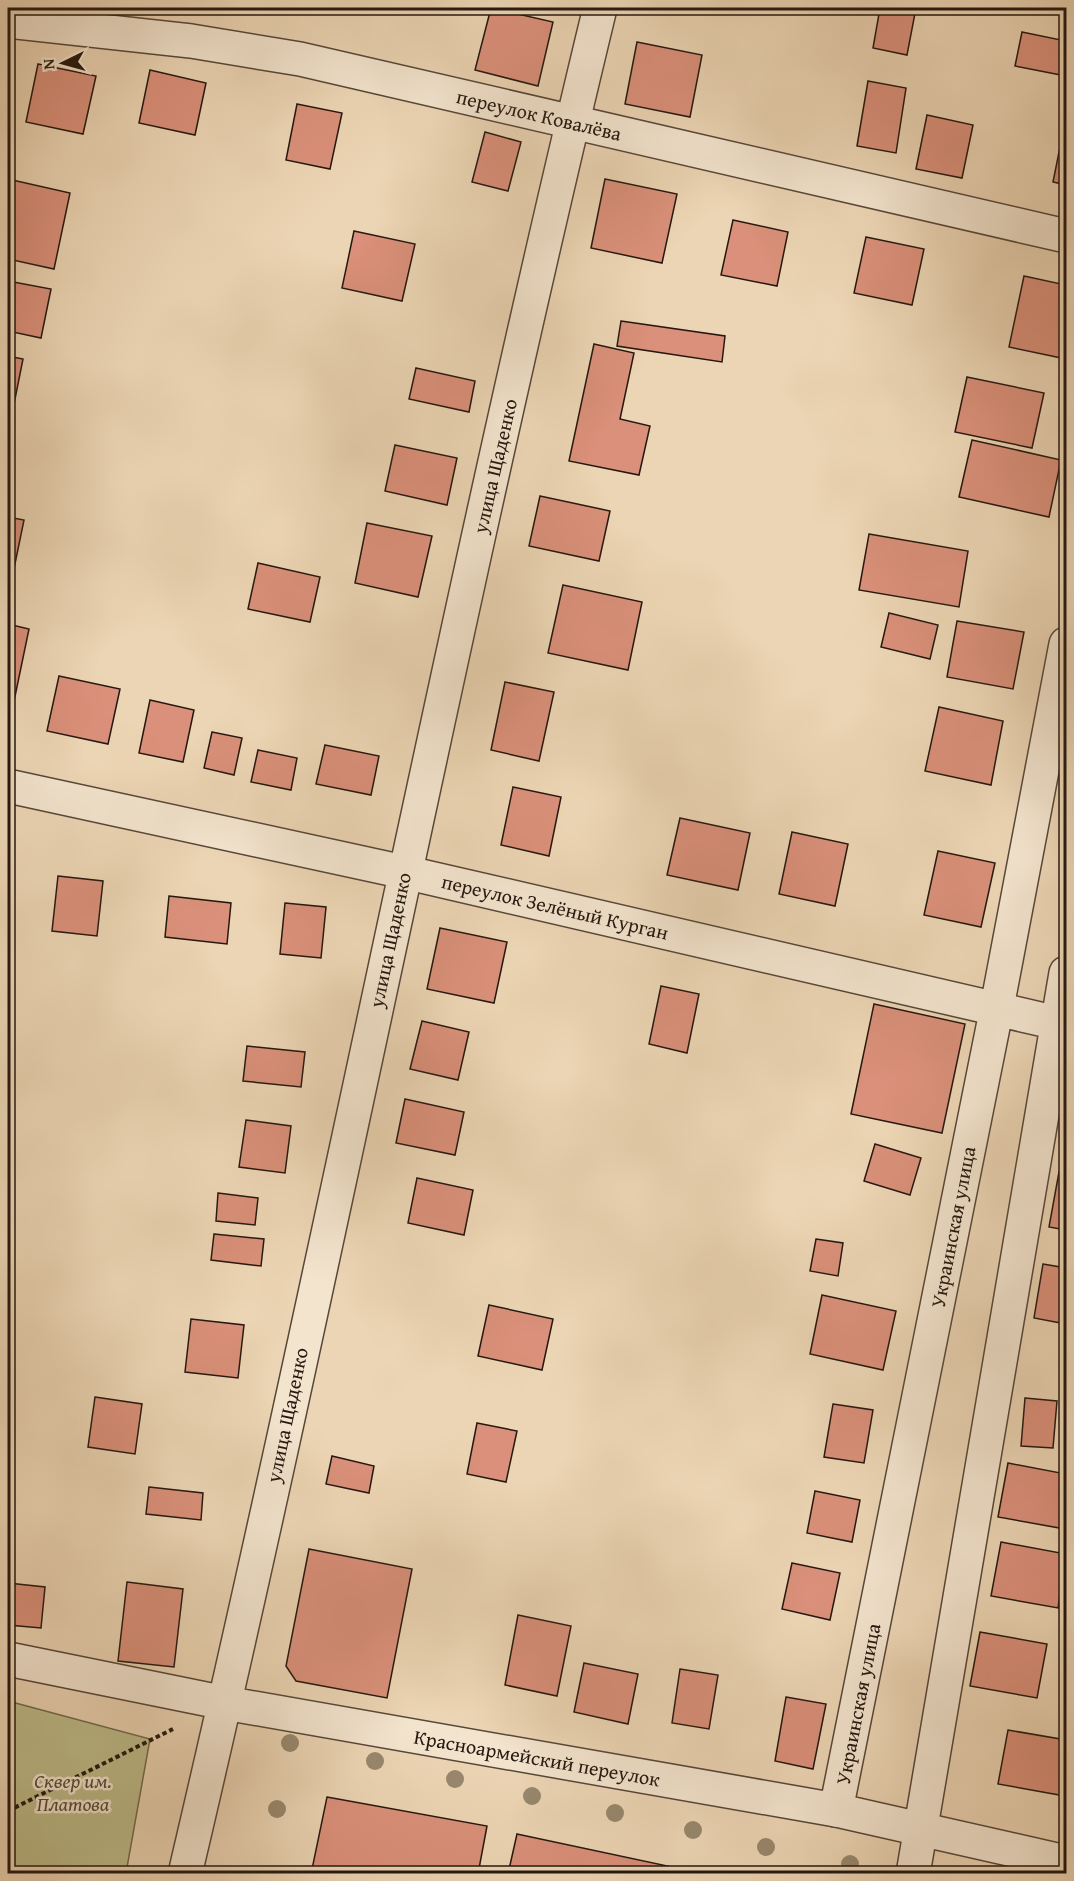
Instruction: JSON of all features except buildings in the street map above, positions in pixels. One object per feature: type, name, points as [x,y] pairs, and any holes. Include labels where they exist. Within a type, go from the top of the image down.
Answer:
[{"type":"street","name":"улица Щаденко","points":[[185,1874],[225,1703],[404,872],[572,123],[600,8]]},
{"type":"street","name":"переулок Ковалёва","points":[[8,21],[191,41],[300,59],[1066,236]]},
{"type":"street","name":"Украинская улица","points":[[836,1810],[997,1007],[1066,644]]},
{"type":"street","name":"переулок Зелёный Курган","points":[[8,786],[404,872],[997,1007],[1062,1024]]},
{"type":"street","points":[[913,1874],[1062,1024],[1066,973]]},
{"type":"street","name":"Красноармейский переулок","points":[[8,1659],[225,1703],[836,1810],[1066,1862]]},
{"type":"path","points":[[8,1811],[225,1703]]},
{"type":"green space","name":"Сквер им. Платова","points":[[8,1701],[150,1739],[126,1873],[8,1873]]}]
